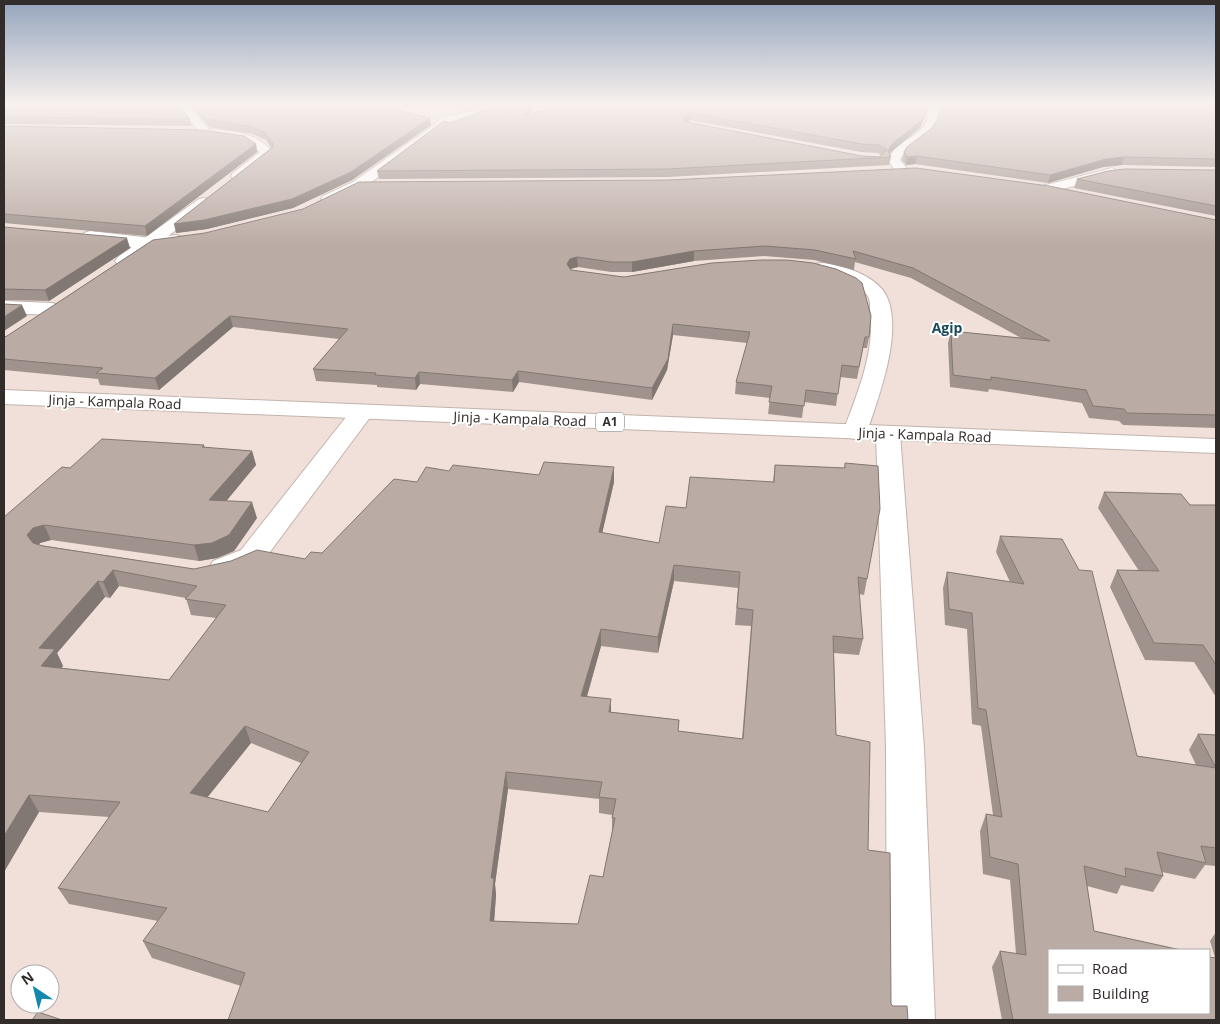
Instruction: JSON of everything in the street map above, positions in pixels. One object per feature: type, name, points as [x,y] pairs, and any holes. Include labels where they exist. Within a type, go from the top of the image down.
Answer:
[{"type":"main road","points":[[228,183],[267,154],[265,151]]},
{"type":"main road","points":[[316,205],[358,185],[405,151]]},
{"type":"main road","points":[[878,159],[900,168],[899,151]]},
{"type":"main road","points":[[1047,189],[1104,173],[1122,171]]},
{"type":"main road","points":[[358,185],[378,185]]},
{"type":"main road","points":[[1029,186],[1075,195]]},
{"type":"main road","points":[[110,270],[151,242],[212,195]]},
{"type":"main road","points":[[73,235],[151,242],[188,238]]},
{"type":"main road","points":[[801,266],[833,269],[861,280],[878,297],[883,328],[872,384],[872,433],[905,748],[911,1020]]},
{"type":"main road","points":[[4,307],[57,306],[36,320]]},
{"type":"main road","name":"Jinja - Kampala Road","points":[[4,397],[1216,446]]},
{"type":"main road","points":[[199,573],[225,568],[251,557],[362,412]]},
{"type":"building","points":[[4,151],[247,151],[145,226],[4,214]]},
{"type":"building","points":[[268,151],[382,151],[351,172],[292,199],[204,220],[174,224]]},
{"type":"building","points":[[404,151],[835,151],[879,157],[888,151],[891,157],[668,169],[377,171]]},
{"type":"building","points":[[1216,151],[1216,159],[1124,157],[1106,159],[1050,175],[917,156],[907,157],[904,152]]},
{"type":"building","points":[[916,168],[1049,186],[1216,220],[1216,415],[1127,413],[1124,409],[1093,406],[1086,390],[991,377],[991,380],[953,375],[951,331],[1050,341],[913,268],[853,251],[856,259],[815,250],[765,246],[694,251],[632,262],[611,262],[577,257],[570,259],[567,264],[571,270],[624,277],[712,263],[787,260],[813,263],[836,269],[856,278],[862,283],[871,316],[869,337],[865,337],[859,367],[842,365],[838,394],[806,390],[804,406],[769,402],[772,386],[736,382],[750,332],[673,324],[668,359],[652,388],[518,371],[512,380],[419,372],[415,378],[375,375],[376,373],[313,369],[348,329],[230,316],[155,378],[96,373],[103,368],[4,359],[4,337],[153,240],[205,233],[303,209],[359,182],[668,180]]},
{"type":"building","points":[[1125,169],[1216,170],[1216,206],[1077,179],[1108,171]]},
{"type":"building","points":[[4,227],[127,238],[45,290],[4,289]]},
{"type":"building","points":[[4,304],[22,305],[4,317]]},
{"type":"building","points":[[102,439],[204,445],[202,447],[252,451],[209,500],[252,502],[229,535],[212,543],[194,545],[44,525],[33,528],[27,535],[33,543],[43,546],[194,569],[231,561],[257,550],[305,559],[311,552],[322,553],[394,479],[417,482],[426,467],[449,471],[453,465],[539,475],[544,462],[614,467],[599,532],[659,543],[666,506],[686,508],[690,477],[774,482],[775,465],[845,468],[845,463],[878,466],[880,509],[867,579],[858,577],[863,639],[833,636],[836,735],[870,742],[868,850],[890,853],[891,1004],[893,1006],[907,1006],[908,1020],[228,1020],[245,973],[143,941],[167,908],[58,888],[120,802],[29,795],[4,836],[4,517],[62,467],[70,468]],"holes":[[[674,565],[740,572],[737,608],[753,610],[743,739],[678,731],[679,720],[609,712],[611,699],[581,696],[601,629],[658,637]],[[113,570],[197,586],[185,599],[226,605],[169,680],[41,666],[55,649],[39,648],[98,581],[103,582]],[[245,726],[309,752],[268,812],[190,793]],[[506,772],[602,782],[599,797],[616,799],[612,818],[615,818],[603,877],[590,875],[578,924],[490,921],[494,878],[491,878]]]},
{"type":"building","points":[[1104,492],[1181,494],[1190,505],[1216,505],[1216,665],[1203,645],[1154,643],[1117,570],[1159,571]]},
{"type":"building","points":[[1000,536],[1062,539],[1079,570],[1092,571],[1137,756],[1216,768],[1216,848],[1201,846],[1206,863],[1157,852],[1163,876],[1125,868],[1126,877],[1084,866],[1094,931],[1176,949],[1048,949],[1048,1014],[1210,1014],[1210,957],[1216,958],[1216,1020],[1013,1020],[1000,951],[1026,955],[1018,864],[990,857],[986,814],[1002,817],[986,710],[978,708],[972,613],[949,609],[947,572],[1024,584]]},
{"type":"building","points":[[1198,734],[1216,735],[1216,768]]},
{"type":"building","points":[[36,1014],[44,1014],[62,1020],[32,1020]]},
{"type":"district","name":"Agip","points":[[947,328]]}]
